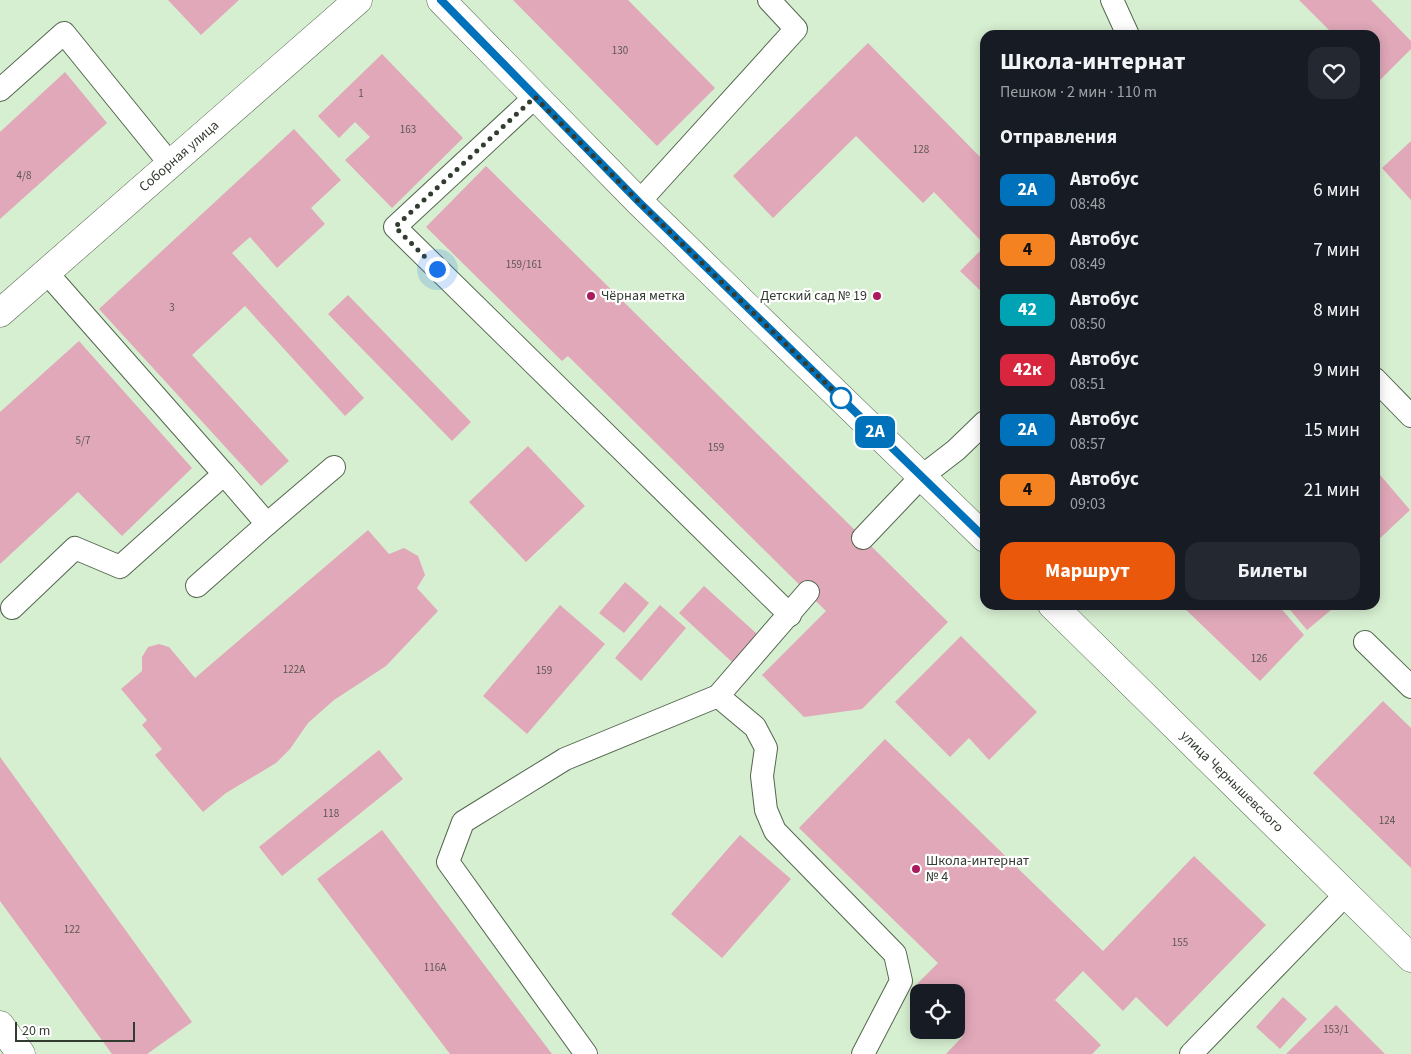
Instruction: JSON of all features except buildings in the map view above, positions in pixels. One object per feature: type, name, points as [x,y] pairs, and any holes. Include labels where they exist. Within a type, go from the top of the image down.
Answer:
[{"type":"main road","name":"Соборная улица","points":[[0,313],[358,0]]},
{"type":"main road","points":[[441,0],[639,202],[980,533]]},
{"type":"main road","name":"улица Чернышевского","points":[[1057,610],[1411,958]]},
{"type":"main road","points":[[0,1026],[21,1054]]},
{"type":"lane","points":[[639,202],[796,29],[769,0]]},
{"type":"lane","points":[[1112,0],[1126,30]]},
{"type":"lane","points":[[0,90],[64,33],[171,165]]},
{"type":"lane","points":[[535,97],[395,227],[790,615]]},
{"type":"lane","points":[[46,273],[266,524]]},
{"type":"lane","points":[[1380,384],[1411,416]]},
{"type":"lane","points":[[863,538],[921,477],[956,450],[980,427]]},
{"type":"lane","points":[[197,586],[266,524],[334,467]]},
{"type":"lane","points":[[12,608],[75,548],[120,567],[224,474]]},
{"type":"lane","points":[[586,1054],[448,862],[463,822],[565,759],[718,696],[808,592]]},
{"type":"lane","points":[[1365,642],[1411,687]]},
{"type":"lane","points":[[718,696],[755,727],[766,748],[762,776],[766,810],[776,831],[895,954],[901,981],[863,1054]]},
{"type":"lane","points":[[1205,1050],[1345,894]]},
{"type":"bus line","name":"2А","points":[[441,0],[639,202],[980,533]]},
{"type":"place","name":"Чёрная метка","points":[[591,296]]},
{"type":"place","name":"Детский сад № 19","points":[[877,296]]},
{"type":"place","name":"Школа-интернат № 4","points":[[916,869]]},
{"type":"route","points":[[437,269],[395,227],[535,97],[639,202],[841,398]]}]
